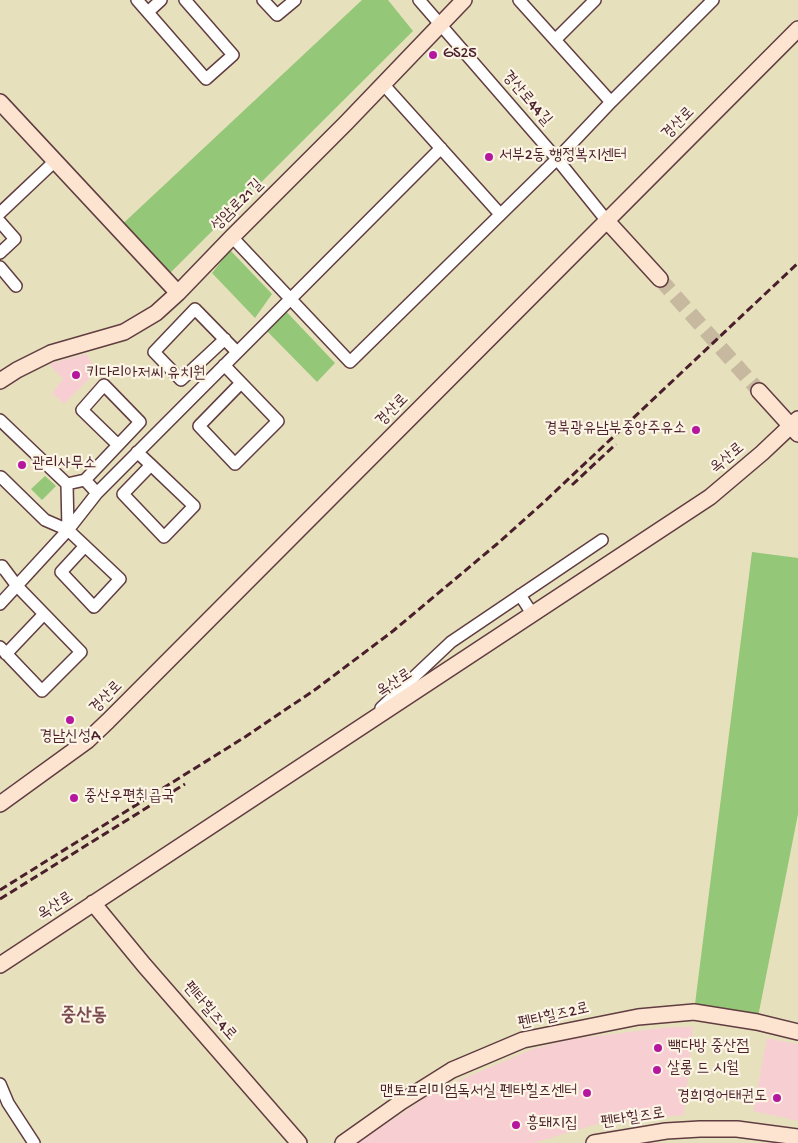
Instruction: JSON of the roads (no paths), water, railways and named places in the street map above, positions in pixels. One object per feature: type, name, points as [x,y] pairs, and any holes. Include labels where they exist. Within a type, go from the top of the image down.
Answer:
[{"type":"street","points":[[137,0],[206,79],[233,55],[185,0]]},
{"type":"street","points":[[148,12],[161,0]]},
{"type":"street","points":[[263,0],[277,16],[294,0]]},
{"type":"street","name":"경산로44길","points":[[419,0],[557,159],[607,221]]},
{"type":"street","name":"성암로21길","points":[[0,381],[51,353],[124,332],[156,313],[178,293],[464,0]]},
{"type":"street","points":[[519,0],[610,102]]},
{"type":"street","points":[[555,40],[595,0]]},
{"type":"street","points":[[232,237],[350,362],[557,159],[610,102],[713,0]]},
{"type":"street","name":"경산로","points":[[0,804],[86,741],[108,721],[798,29]]},
{"type":"street","points":[[383,84],[500,214]]},
{"type":"street","points":[[0,102],[178,293]]},
{"type":"street","points":[[0,604],[68,530],[97,493],[441,148]]},
{"type":"street","points":[[0,213],[55,161]]},
{"type":"street","points":[[607,221],[660,279]]},
{"type":"street","points":[[0,222],[15,239],[0,253]]},
{"type":"street","points":[[0,268],[16,286]]},
{"type":"street","points":[[225,339],[181,380],[154,352],[195,309],[225,339],[237,352]]},
{"type":"street","points":[[224,365],[278,421],[235,464],[199,426],[241,383]]},
{"type":"street","points":[[66,484],[85,480],[140,422],[104,385],[82,410],[118,445]]},
{"type":"street","points":[[759,391],[795,427]]},
{"type":"street","points":[[0,420],[66,484],[68,530]]},
{"type":"street","name":"옥산로","points":[[0,965],[710,497],[795,427]]},
{"type":"street","points":[[137,452],[194,506],[164,537],[123,494],[151,466]]},
{"type":"street","points":[[1,478],[45,520],[68,530],[85,546],[120,579],[94,607],[61,572],[85,546]]},
{"type":"street","points":[[85,480],[97,493]]},
{"type":"street","points":[[358,729],[451,642],[602,540]]},
{"type":"street","points":[[1,566],[17,586],[81,652],[42,691],[3,651],[44,614]]},
{"type":"street","points":[[520,595],[533,615]]},
{"type":"street","name":"펜타힐즈4로","points":[[94,903],[144,965],[300,1143]]},
{"type":"street","name":"펜타힐즈2로","points":[[343,1143],[401,1102],[452,1070],[523,1040],[638,1017],[694,1012],[757,1022],[798,1032]]},
{"type":"street","points":[[0,1084],[8,1103],[34,1143]]},
{"type":"street","name":"펜타힐즈로","points":[[594,1143],[666,1131],[700,1129],[737,1129],[798,1137]]},
{"type":"tunnel","points":[[660,279],[759,391]]},
{"type":"railway","points":[[0,890],[245,737],[316,689],[393,631],[544,502],[798,263]]},
{"type":"railway","points":[[572,485],[616,444]]},
{"type":"railway","points":[[0,899],[185,784]]},
{"type":"place","name":"GS25","points":[[433,55]]},
{"type":"place","name":"서부2동 행정복지센터","points":[[489,157]]},
{"type":"place","name":"키다리아저씨 유치원","points":[[76,375]]},
{"type":"place","name":"경북광유남부중앙주유소","points":[[696,430]]},
{"type":"place","name":"관리사무소","points":[[22,465]]},
{"type":"place","name":"경남신성A","points":[[70,720]]},
{"type":"place","name":"중산우편취급국","points":[[74,798]]},
{"type":"place","name":"빽다방 중산점","points":[[658,1048]]},
{"type":"place","name":"살롱 드 시월","points":[[657,1070]]},
{"type":"place","name":"맨토프리미엄독서실 펜타힐즈센터","points":[[587,1093]]},
{"type":"place","name":"경희영어태권도","points":[[777,1098]]},
{"type":"place","name":"흥돼지집","points":[[516,1125]]},
{"type":"district","name":"중산동","points":[[84,1017]]}]
